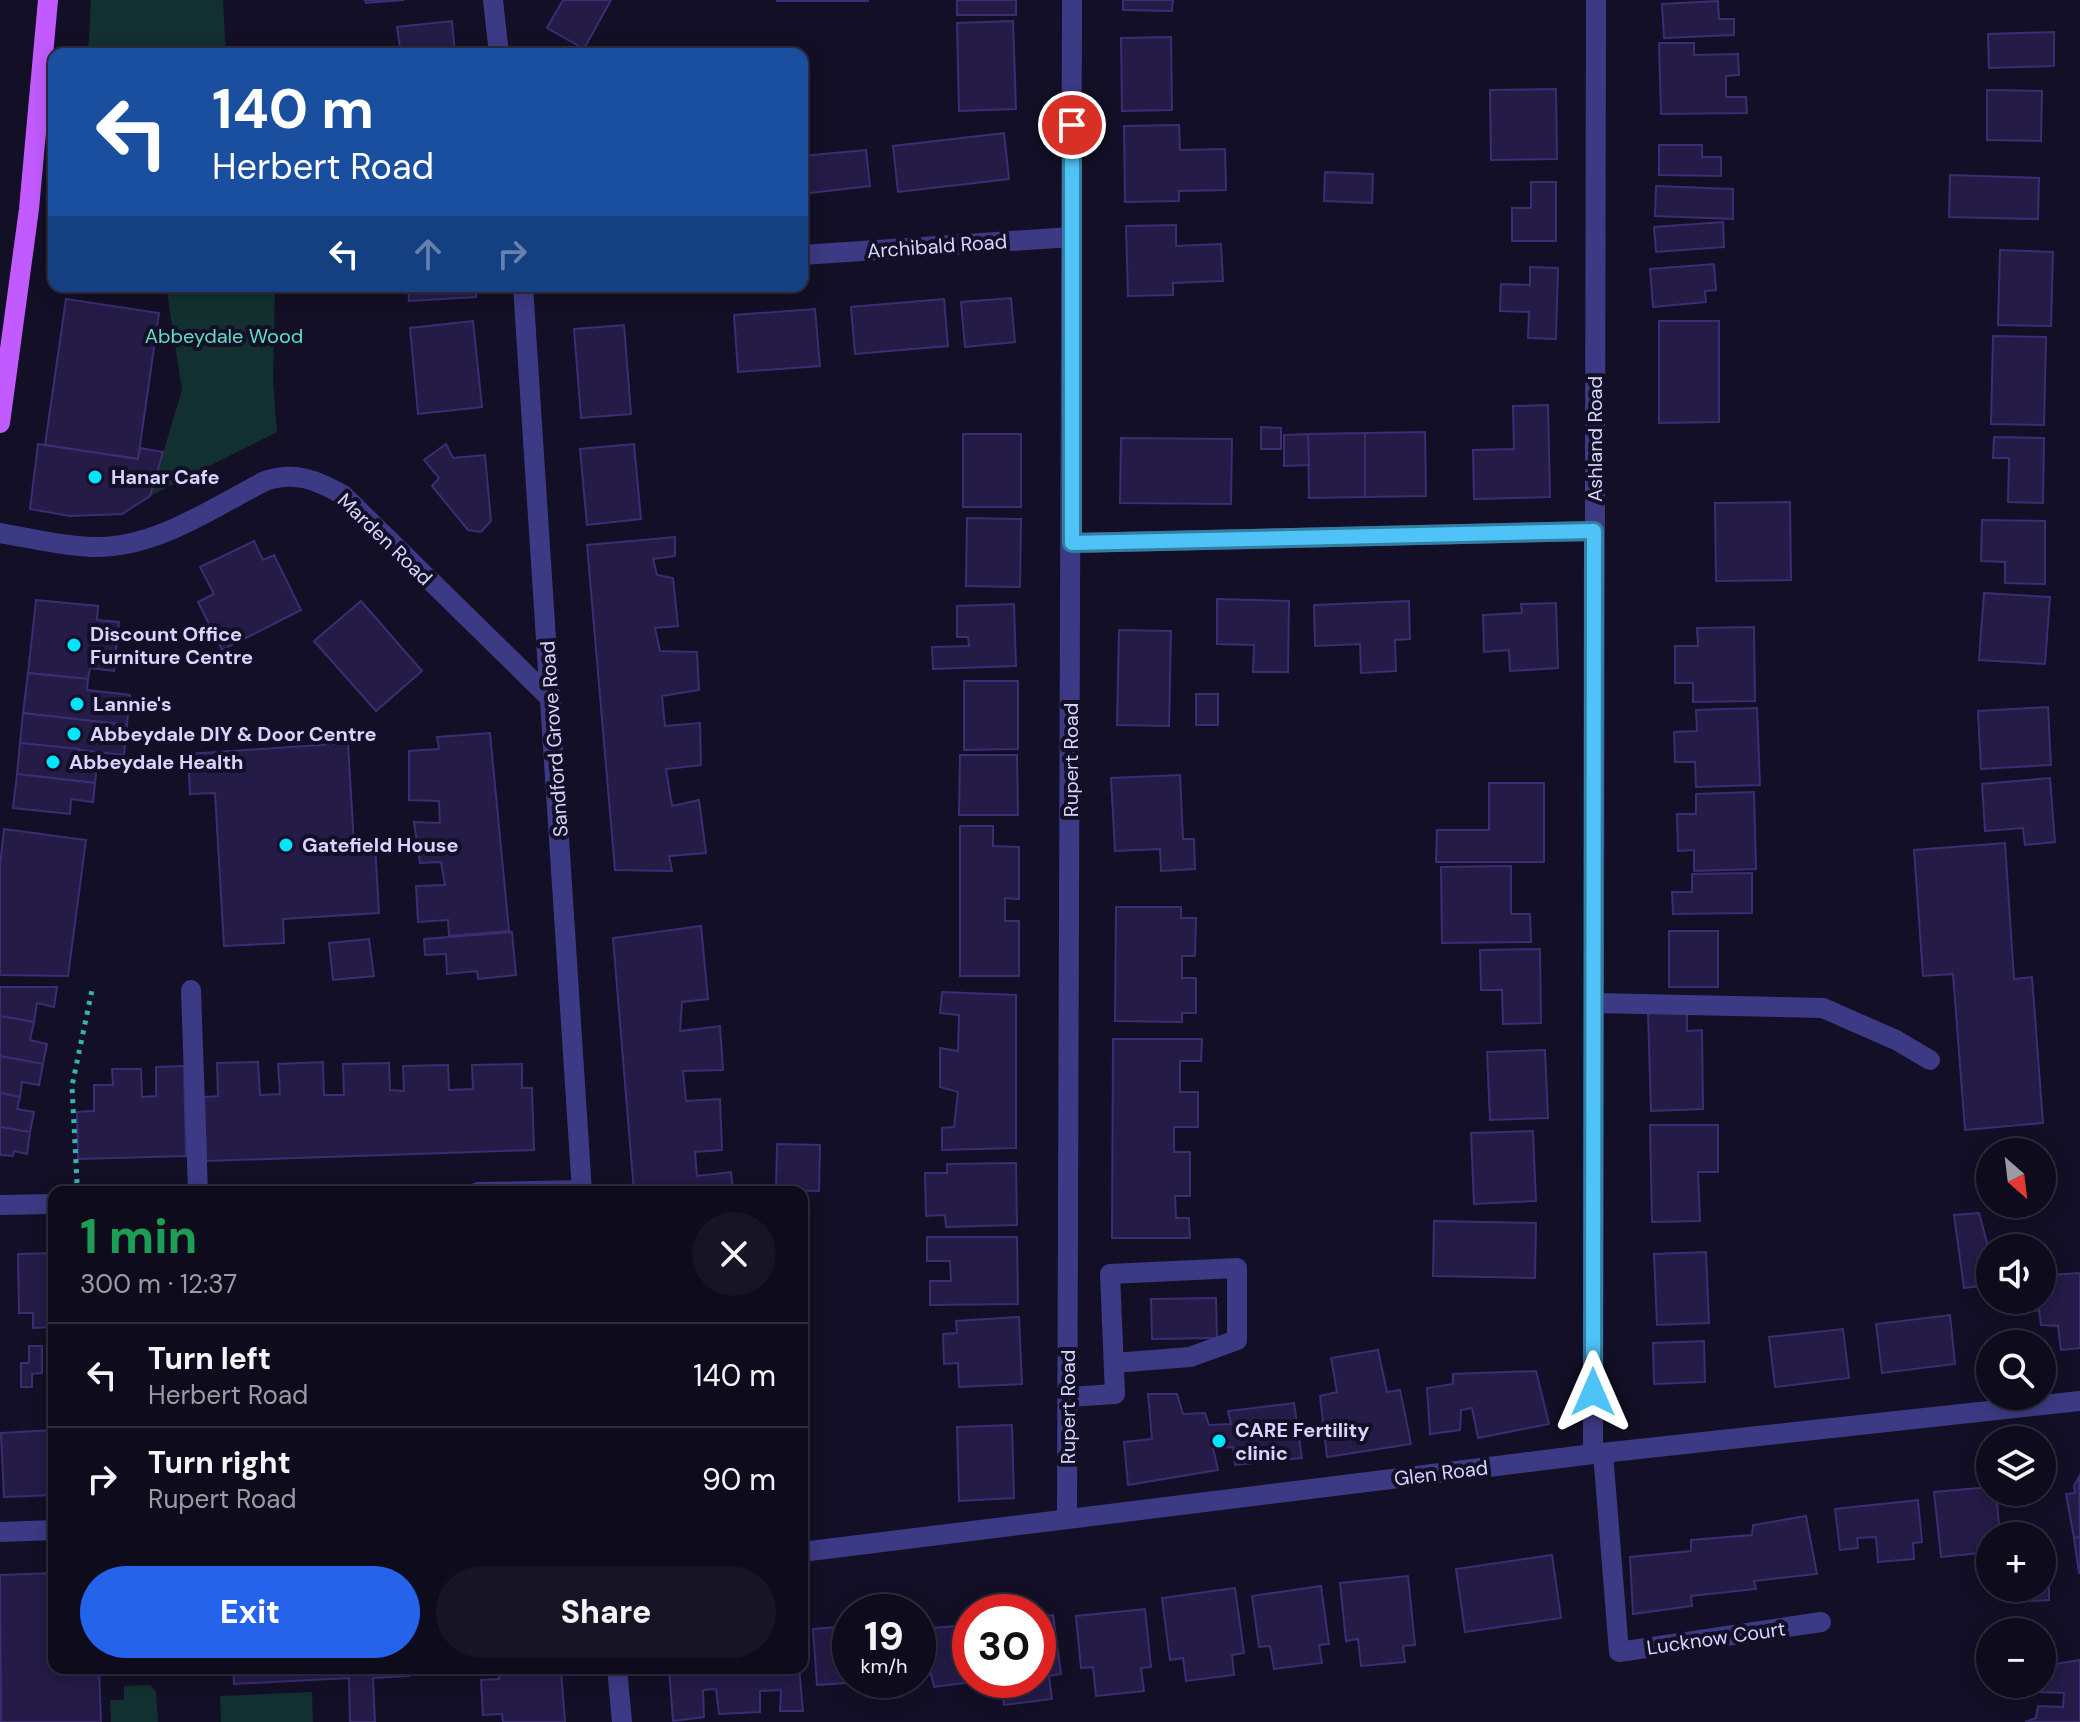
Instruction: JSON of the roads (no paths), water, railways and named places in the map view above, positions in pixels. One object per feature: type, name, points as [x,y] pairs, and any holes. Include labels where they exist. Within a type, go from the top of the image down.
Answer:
[{"type":"main road","points":[[0,423],[29,209],[48,0]]},
{"type":"street","points":[[493,0],[498,48]]},
{"type":"street","name":"Rupert Road","points":[[1067,1519],[1072,0]]},
{"type":"street","name":"Ashland Road","points":[[1596,0],[1594,531],[1598,1454]]},
{"type":"street","name":"Archibald Road","points":[[808,255],[1071,237]]},
{"type":"street","name":"Sandford Grove Road","points":[[523,292],[582,1186]]},
{"type":"street","name":"Marden Road","points":[[0,533],[91,547],[134,544],[160,535],[265,481],[276,477],[307,478],[343,495],[552,700]]},
{"type":"street","points":[[1072,543],[1594,531]]},
{"type":"street","points":[[191,990],[198,1186]]},
{"type":"street","points":[[1595,1003],[1823,1008],[1896,1040],[1930,1060]]},
{"type":"street","points":[[0,1205],[48,1204]]},
{"type":"street","points":[[1068,1397],[1115,1394],[1110,1274],[1237,1268],[1237,1340],[1190,1357],[1114,1363]]},
{"type":"street","name":"Glen Road","points":[[808,1551],[1598,1454],[2080,1401]]},
{"type":"street","name":"Lucknow Court","points":[[1598,1454],[1619,1652],[1821,1622]]},
{"type":"street","points":[[0,1532],[48,1530]]},
{"type":"street","points":[[618,1674],[622,1722]]},
{"type":"place","name":"Hanar Cafe","points":[[95,477]]},
{"type":"place","name":"Discount Office Furniture Centre","points":[[74,645]]},
{"type":"place","name":"Lannie's","points":[[77,704]]},
{"type":"place","name":"Abbeydale DIY & Door Centre","points":[[74,734]]},
{"type":"place","name":"Abbeydale Health","points":[[53,762]]},
{"type":"place","name":"Gatefield House","points":[[286,845]]},
{"type":"place","name":"CARE Fertility clinic","points":[[1219,1441]]},
{"type":"park label","name":"Abbeydale Wood","points":[[224,336]]}]
